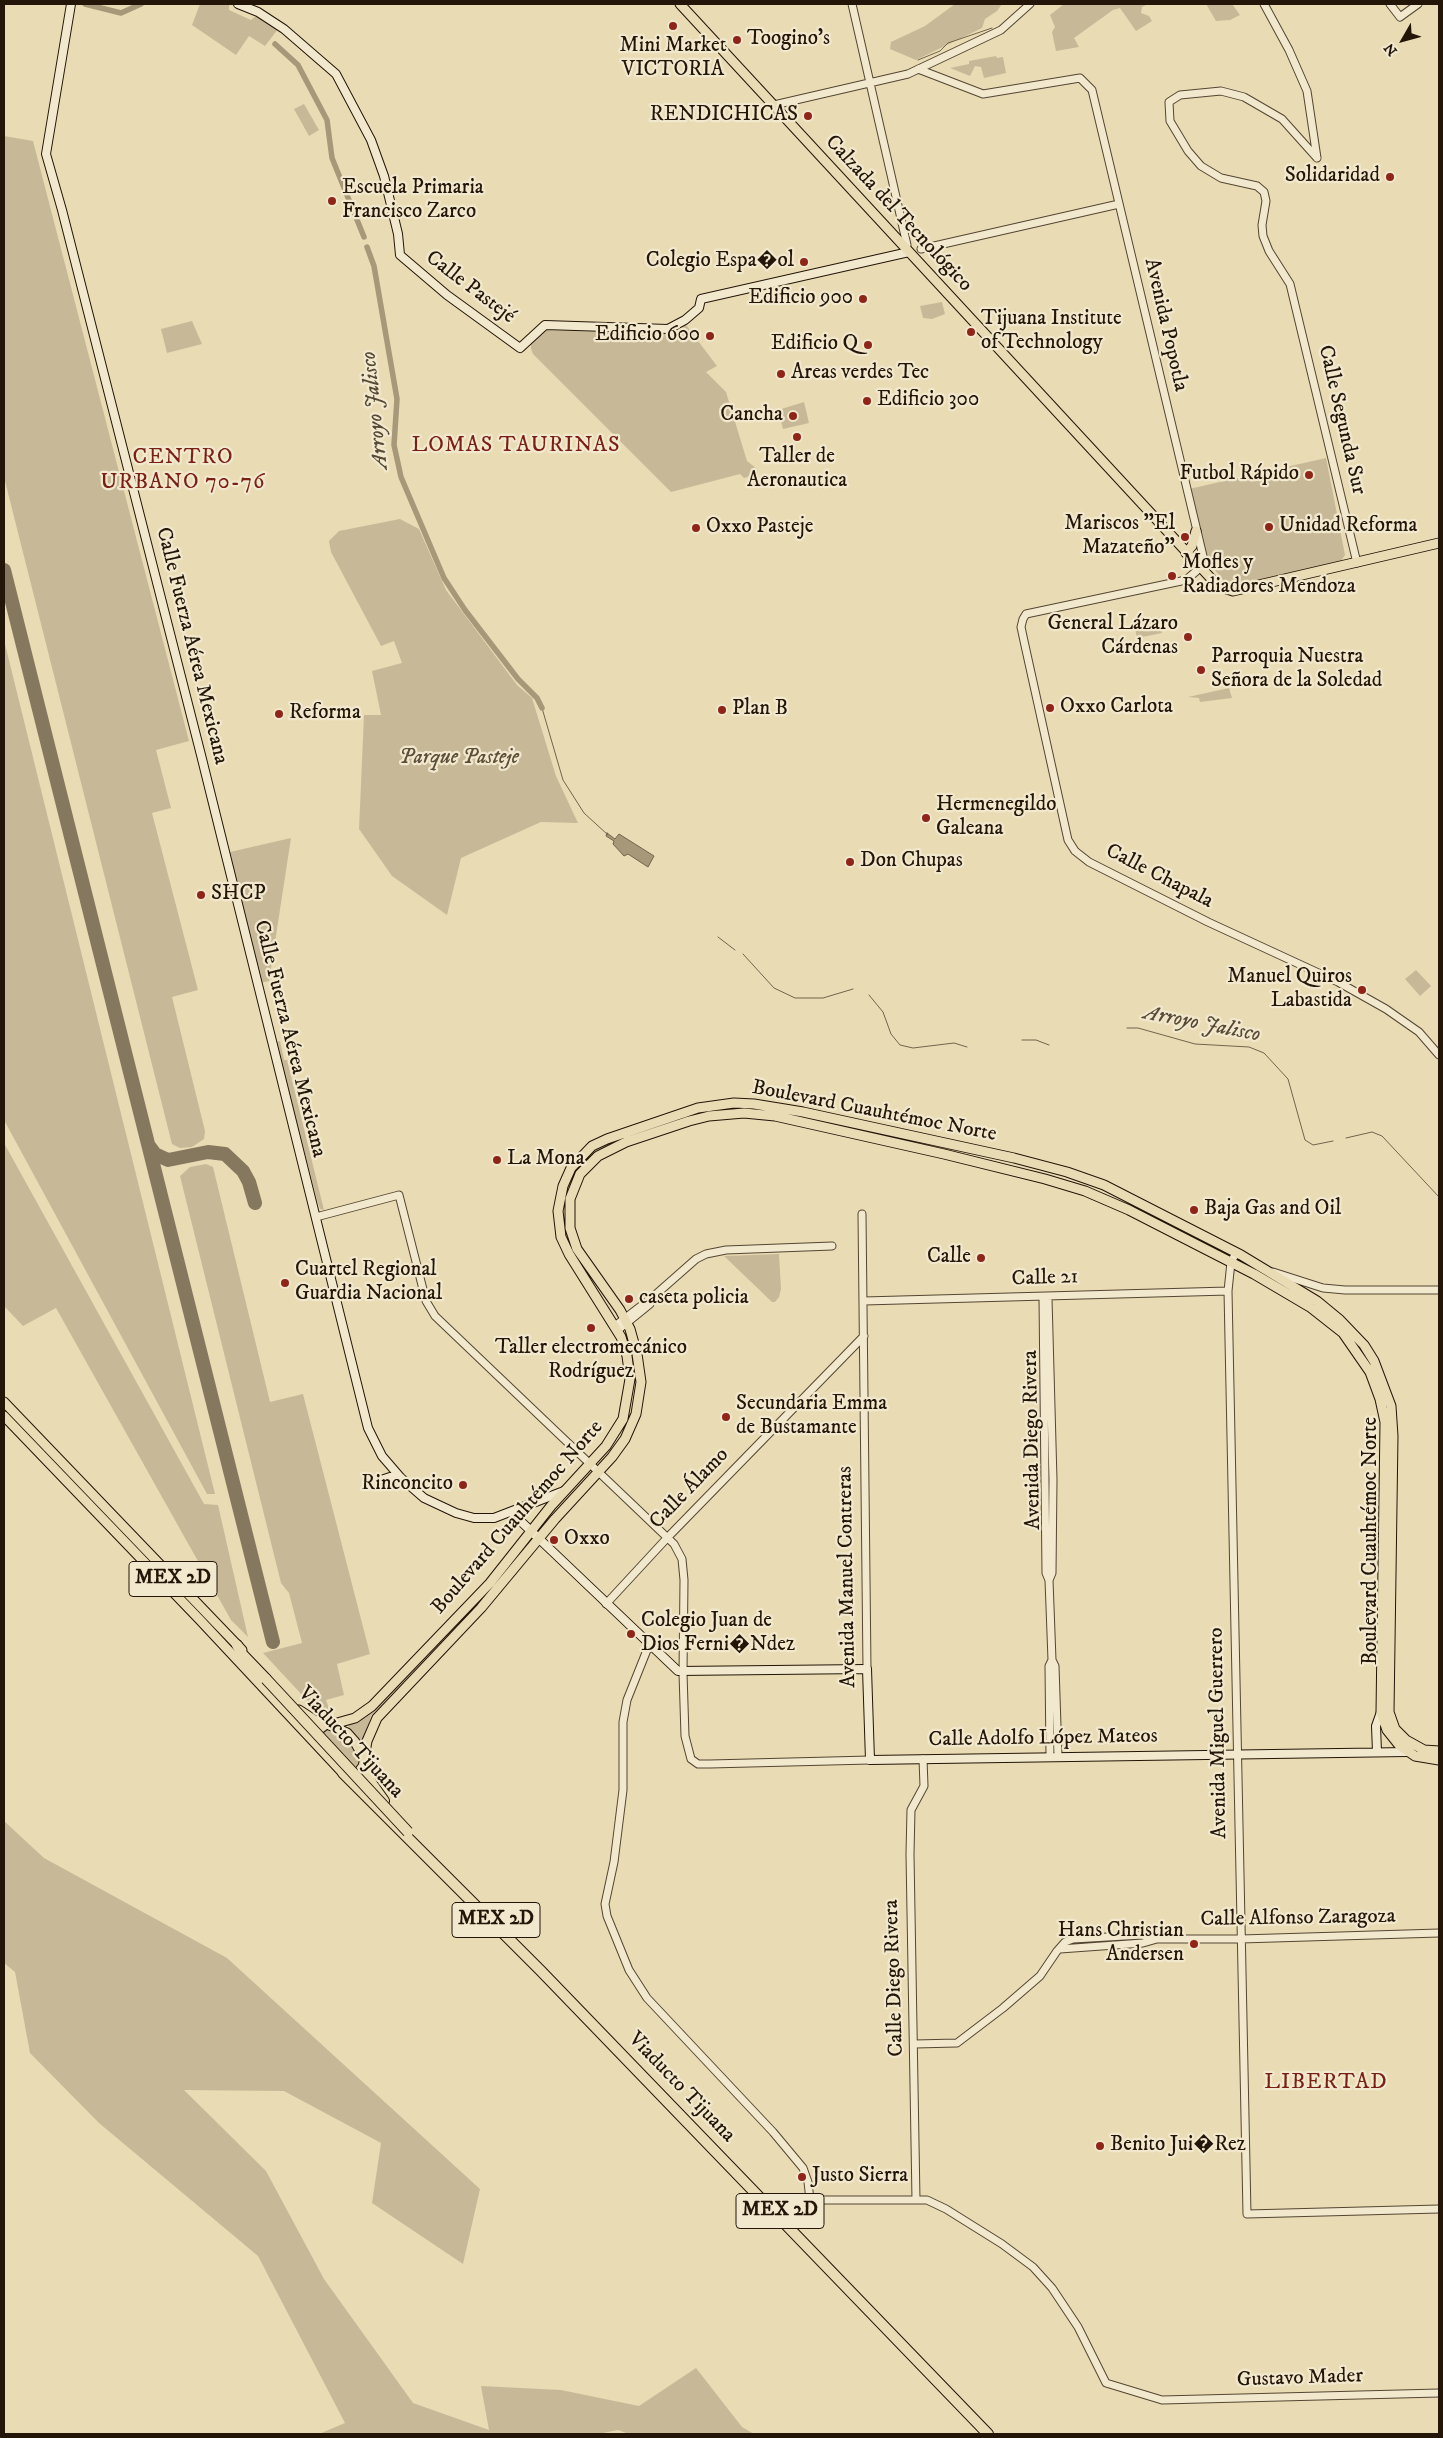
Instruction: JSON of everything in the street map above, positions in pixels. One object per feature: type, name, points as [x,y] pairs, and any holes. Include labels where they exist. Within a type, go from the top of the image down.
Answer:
[{"type":"highway","name":"Viaducto Tijuana","points":[[236,1645],[242,1654],[427,1852],[994,2434]]},
{"type":"highway","name":"MEX 2D","points":[[364,1761],[378,1793],[427,1852]]},
{"type":"highway","name":"Viaducto Tijuana","points":[[343,1774],[563,1990],[988,2434]]},
{"type":"main road","name":"Calle Fuerza Aérea Mexicana","points":[[71,4],[46,146],[49,165],[199,746],[368,1428],[382,1456],[400,1478],[424,1498],[456,1513],[487,1518],[512,1512],[554,1493],[564,1491]]},
{"type":"main road","name":"Calle Pastejé","points":[[238,4],[258,12],[281,27],[327,65],[340,79],[371,140],[388,188],[398,234],[400,256],[447,295],[520,348],[544,326],[668,329],[685,320],[700,308],[701,299],[908,248]]},
{"type":"main road","name":"Calzada del Tecnológico","points":[[680,4],[908,248],[1211,580],[1226,590],[1233,590],[1357,563]]},
{"type":"main road","points":[[1186,553],[1192,546],[1196,532]]},
{"type":"main road","points":[[1357,563],[1439,543]]},
{"type":"main road","name":"Boulevard Cuauhtémoc Norte","points":[[328,1725],[355,1718],[372,1706],[490,1583],[564,1491],[616,1433],[625,1414],[629,1368],[617,1328],[569,1254],[561,1237],[558,1211],[566,1176],[584,1153],[592,1146],[607,1139],[698,1108],[725,1104],[754,1104],[803,1112],[1014,1158],[1067,1172],[1104,1186],[1236,1252],[1328,1309],[1352,1330],[1374,1361],[1387,1392],[1393,1436],[1389,1712],[1395,1729],[1406,1740],[1424,1750],[1439,1751]]},
{"type":"main road","name":"Boulevard Cuauhtémoc Norte","points":[[364,1761],[367,1740],[376,1718],[481,1608],[539,1538],[599,1472],[625,1439],[636,1414],[641,1382],[637,1354],[626,1320],[577,1249],[571,1235],[569,1210],[576,1181],[591,1161],[611,1148],[689,1121],[731,1114],[775,1116],[1045,1179],[1085,1191],[1129,1210],[1231,1262],[1310,1307],[1334,1325],[1362,1358],[1377,1388],[1383,1410],[1385,1435],[1381,1567],[1381,1712],[1387,1730],[1407,1752]]},
{"type":"main road","points":[[4,1396],[22,1422]]},
{"type":"main road","name":"MEX 2D","points":[[4,1402],[301,1712],[347,1733],[356,1742],[364,1761]]},
{"type":"main road","name":"MEX 2D","points":[[4,1416],[200,1620],[343,1774]]},
{"type":"main road","points":[[381,1480],[390,1477],[400,1478]]},
{"type":"main road","points":[[512,1512],[673,1668],[683,1673],[867,1670]]},
{"type":"main road","name":"Avenida Manuel Contreras","points":[[867,1670],[870,1760]]},
{"type":"main road","points":[[1377,1752],[1376,1726],[1381,1712]]},
{"type":"main road","points":[[314,1743],[317,1731],[328,1725]]},
{"type":"main road","points":[[1407,1752],[1424,1759],[1439,1760]]},
{"type":"main road","name":"Calle Adolfo López Mateos","points":[[870,1760],[1237,1753],[1407,1752]]},
{"type":"main road","points":[[343,1774],[358,1773],[364,1761]]},
{"type":"street","points":[[852,4],[908,248]]},
{"type":"street","points":[[774,105],[871,84],[918,69],[1001,30],[1030,4]]},
{"type":"street","name":"Calle Segunda Sur","points":[[1264,4],[1289,50],[1307,91],[1318,158],[1282,119],[1244,97],[1221,91],[1180,95],[1169,102],[1170,121],[1188,151],[1214,175],[1227,180],[1257,186],[1264,192],[1263,236],[1269,251],[1290,284],[1357,563]]},
{"type":"street","points":[[1390,4],[1400,17],[1418,4]]},
{"type":"street","name":"Avenida Popotla","points":[[918,69],[983,94],[1080,78],[1092,90],[1202,556],[1200,568]]},
{"type":"street","points":[[921,249],[1119,204]]},
{"type":"street","name":"Calle Chapala","points":[[1200,568],[1186,580],[1026,614],[1021,627],[1068,840],[1075,851],[1090,862],[1208,922],[1329,978],[1378,1004],[1420,1032],[1439,1054]]},
{"type":"street","points":[[316,1218],[398,1195],[429,1309],[518,1397],[668,1537],[679,1551],[684,1580],[683,1673]]},
{"type":"street","name":"Avenida Manuel Contreras","points":[[862,1214],[864,1301],[863,1485],[867,1670]]},
{"type":"street","points":[[617,1328],[677,1274],[706,1254],[726,1250],[832,1246]]},
{"type":"street","name":"Avenida Miguel Guerrero","points":[[1236,1252],[1231,1262],[1228,1292],[1247,2214],[1439,2209]]},
{"type":"street","points":[[1269,1271],[1323,1288],[1345,1290],[1439,1290]]},
{"type":"street","name":"Calle 21","points":[[864,1301],[1228,1292]]},
{"type":"street","points":[[626,1320],[642,1311],[650,1304],[654,1296]]},
{"type":"street","name":"Avenida Diego Rivera","points":[[1046,1298],[1046,1564],[1049,1580],[1052,1660],[1056,1666],[1054,1756]]},
{"type":"street","name":"Calle Álamo","points":[[606,1604],[668,1537],[864,1336]]},
{"type":"street","points":[[649,1645],[628,1700],[623,1722],[623,1790],[614,1862],[605,1904],[607,1916],[629,1970],[647,1998],[773,2132],[803,2168],[808,2182],[810,2200],[916,2200]]},
{"type":"street","name":"Calle Adolfo López Mateos","points":[[683,1673],[685,1736],[689,1755],[694,1762],[710,1764],[870,1760]]},
{"type":"street","name":"Calle Diego Rivera","points":[[916,2200],[915,2044],[911,1946],[911,1810],[924,1786],[923,1759]]},
{"type":"street","name":"Calle Alfonso Zaragoza","points":[[915,2044],[957,2043],[1003,2008],[1040,1976],[1066,1942],[1073,1939],[1241,1939],[1439,1933]]},
{"type":"street","name":"Gustavo Mader","points":[[916,2200],[927,2200],[946,2209],[1002,2244],[1033,2268],[1052,2288],[1078,2327],[1106,2383],[1162,2400],[1439,2393]]},
{"type":"green space","points":[[200,4],[229,4],[229,10],[251,20],[256,16],[278,29],[265,46],[249,36],[236,55],[192,25]]},
{"type":"green space","points":[[955,4],[1002,4],[997,11],[985,19],[982,28],[916,60],[890,49],[891,42],[925,26]]},
{"type":"green space","points":[[1064,4],[1148,4],[1142,7],[1141,13],[1149,16],[1152,21],[1136,31],[1120,8],[1113,10],[1074,38],[1079,47],[1056,51],[1052,32],[1055,27],[1050,15]]},
{"type":"green space","points":[[1206,4],[1232,4],[1240,15],[1230,20],[1216,21]]},
{"type":"green space","points":[[996,56],[997,58],[1003,57],[1006,73],[984,78],[981,67],[975,66],[970,76],[950,68],[969,64],[969,61]]},
{"type":"green space","points":[[304,104],[319,130],[309,136],[294,109]]},
{"type":"green space","points":[[4,136],[33,141],[189,741],[156,750],[171,808],[152,813],[198,990],[172,997],[205,1131],[204,1139],[192,1147],[180,1148],[172,1144],[4,477]]},
{"type":"green space","points":[[942,302],[945,314],[932,319],[923,318],[920,306]]},
{"type":"green space","points":[[192,321],[202,344],[167,353],[161,329]]},
{"type":"green space","points":[[686,325],[717,366],[706,372],[726,392],[747,461],[757,469],[758,474],[744,478],[740,474],[671,492],[533,354],[531,343],[542,331],[547,330],[663,334],[674,332]]},
{"type":"green space","name":"Cancha","points":[[804,402],[809,423],[783,429],[778,410]]},
{"type":"green space","name":"Unidad Reforma","points":[[1326,458],[1345,555],[1341,561],[1233,586],[1226,583],[1205,559],[1189,489]]},
{"type":"green space","name":"Parque Pasteje","points":[[400,519],[419,529],[446,590],[517,685],[532,698],[556,776],[578,823],[541,822],[461,858],[447,915],[392,876],[359,829],[364,715],[381,715],[372,671],[402,663],[394,641],[381,646],[331,552],[329,541],[339,531]]},
{"type":"green space","points":[[1159,617],[1162,633],[1137,638],[1134,623]]},
{"type":"green space","points":[[4,640],[215,1494],[207,1494],[4,1120]]},
{"type":"green space","points":[[1229,688],[1232,698],[1200,702],[1199,698],[1188,697]]},
{"type":"green space","points":[[291,838],[269,981],[260,983],[230,852]]},
{"type":"green space","points":[[1416,970],[1431,986],[1420,996],[1405,979]]},
{"type":"green space","points":[[280,1041],[284,1060],[287,1060],[324,1210],[320,1209],[317,1200],[276,1042]]},
{"type":"green space","points":[[4,1143],[204,1504],[218,1505],[248,1637],[231,1620],[56,1308],[23,1326],[4,1306]]},
{"type":"green space","points":[[206,1164],[213,1167],[270,1402],[303,1394],[370,1654],[337,1664],[344,1695],[326,1700],[331,1714],[317,1711],[263,1653],[302,1643],[289,1593],[281,1583],[180,1176],[190,1167]]},
{"type":"green space","points":[[779,1254],[781,1289],[779,1297],[775,1302],[772,1302],[724,1256]]},
{"type":"green space","points":[[504,1572],[499,1581],[371,1716],[362,1742],[347,1725],[369,1714]]},
{"type":"green space","points":[[326,1728],[346,1736],[358,1754],[359,1764],[354,1770],[318,1734]]},
{"type":"green space","points":[[4,1821],[44,1858],[227,1958],[480,2189],[463,2264],[372,2203],[381,2143],[284,2091],[184,2090],[266,2171],[324,2279],[413,2403],[489,2430],[481,2386],[561,2390],[639,2406],[696,2368],[742,2427],[754,2434],[629,2434],[618,2430],[598,2434],[319,2434],[345,2423],[258,2256],[99,2123],[30,2053],[15,1972],[4,1963]]},
{"type":"shaded area","points":[[607,833],[615,839],[619,834],[654,856],[648,867],[628,854],[624,856],[613,844],[614,841],[606,836]]},
{"type":"waterway","name":"Arroyo Jalisco","points":[[85,4],[121,13],[141,4]]},
{"type":"waterway","points":[[918,60],[940,51],[948,43],[992,28]]},
{"type":"waterway","name":"Arroyo Jalisco","points":[[275,44],[298,65],[327,120],[332,158],[364,237]]},
{"type":"waterway","name":"Arroyo Jalisco","points":[[367,247],[374,266],[397,399],[394,445],[401,477],[444,578],[465,610],[518,679],[537,698],[542,708]]},
{"type":"waterway","points":[[542,708],[563,780],[584,813],[608,835]]},
{"type":"waterway","name":"Arroyo Jalisco","points":[[718,937],[735,950]]},
{"type":"waterway","name":"Arroyo Jalisco","points":[[743,954],[774,988],[795,998],[823,998],[853,989]]},
{"type":"waterway","name":"Arroyo Jalisco","points":[[869,995],[883,1012],[891,1034],[900,1045],[913,1048],[954,1043],[967,1047]]},
{"type":"waterway","name":"Arroyo Jalisco","points":[[1127,1028],[1138,1028],[1195,1044],[1249,1047],[1264,1053],[1288,1079],[1305,1140],[1313,1145],[1333,1141]]},
{"type":"waterway","name":"Arroyo Jalisco","points":[[1022,1040],[1036,1040],[1049,1045]]},
{"type":"waterway","name":"Arroyo Jalisco","points":[[1346,1138],[1372,1132],[1382,1136],[1439,1197]]},
{"type":"taxiway","points":[[4,570],[273,1642]]},
{"type":"taxiway","points":[[149,1146],[155,1154],[168,1160],[208,1152],[225,1154],[243,1171],[249,1182],[255,1203]]},
{"type":"place","name":"Mini Market VICTORIA","points":[[673,26]]},
{"type":"place","name":"Toogino's","points":[[737,40]]},
{"type":"place","name":"RENDICHICAS","points":[[808,116]]},
{"type":"place","name":"Solidaridad","points":[[1390,177]]},
{"type":"place","name":"Escuela Primaria Francisco Zarco","points":[[332,201]]},
{"type":"place","name":"Colegio Espa�ol","points":[[804,262]]},
{"type":"place","name":"Edificio 900","points":[[863,299]]},
{"type":"place","name":"Tijuana Institute of Technology","points":[[971,332]]},
{"type":"place","name":"Edificio 600","points":[[710,336]]},
{"type":"place","name":"Edificio Q","points":[[868,345]]},
{"type":"place","name":"Areas verdes Tec","points":[[781,374]]},
{"type":"place","name":"Edificio 300","points":[[867,401]]},
{"type":"place","name":"Cancha","points":[[793,416]]},
{"type":"place","name":"Taller de Aeronautica","points":[[797,437]]},
{"type":"place","name":"Futbol Rápido","points":[[1309,475]]},
{"type":"place","name":"Unidad Reforma","points":[[1269,527]]},
{"type":"place","name":"Oxxo Pasteje","points":[[696,528]]},
{"type":"place","name":"Mariscos \"El Mazateño\"","points":[[1185,537]]},
{"type":"place","name":"Mofles y Radiadores Mendoza","points":[[1172,576]]},
{"type":"place","name":"General Lázaro Cárdenas","points":[[1188,637]]},
{"type":"place","name":"Parroquia Nuestra Señora de la Soledad","points":[[1201,670]]},
{"type":"place","name":"Oxxo Carlota","points":[[1050,708]]},
{"type":"place","name":"Plan B","points":[[722,710]]},
{"type":"place","name":"Reforma","points":[[279,714]]},
{"type":"place","name":"Hermenegildo Galeana","points":[[926,818]]},
{"type":"place","name":"Don Chupas","points":[[850,862]]},
{"type":"place","name":"SHCP","points":[[201,895]]},
{"type":"place","name":"Manuel Quiros Labastida","points":[[1362,990]]},
{"type":"place","name":"La Mona","points":[[497,1160]]},
{"type":"place","name":"Baja Gas and Oil","points":[[1194,1210]]},
{"type":"place","name":"Calle","points":[[981,1258]]},
{"type":"place","name":"Cuartel Regional Guardia Nacional","points":[[285,1283]]},
{"type":"place","name":"caseta policia","points":[[629,1299]]},
{"type":"place","name":"Taller electromecánico Rodríguez","points":[[591,1328]]},
{"type":"place","name":"Secundaria Emma de Bustamante","points":[[726,1417]]},
{"type":"place","name":"Rinconcito","points":[[463,1485]]},
{"type":"place","name":"Oxxo","points":[[554,1540]]},
{"type":"place","name":"Colegio Juan de Dios Ferni�Ndez","points":[[631,1634]]},
{"type":"place","name":"Hans Christian Andersen","points":[[1194,1944]]},
{"type":"place","name":"Benito Jui�Rez","points":[[1100,2146]]},
{"type":"place","name":"Justo Sierra","points":[[802,2177]]},
{"type":"district","name":"LOMAS TAURINAS","points":[[516,446]]},
{"type":"district","name":"CENTRO URBANO 70-76","points":[[183,470]]},
{"type":"district","name":"LIBERTAD","points":[[1326,2083]]}]
